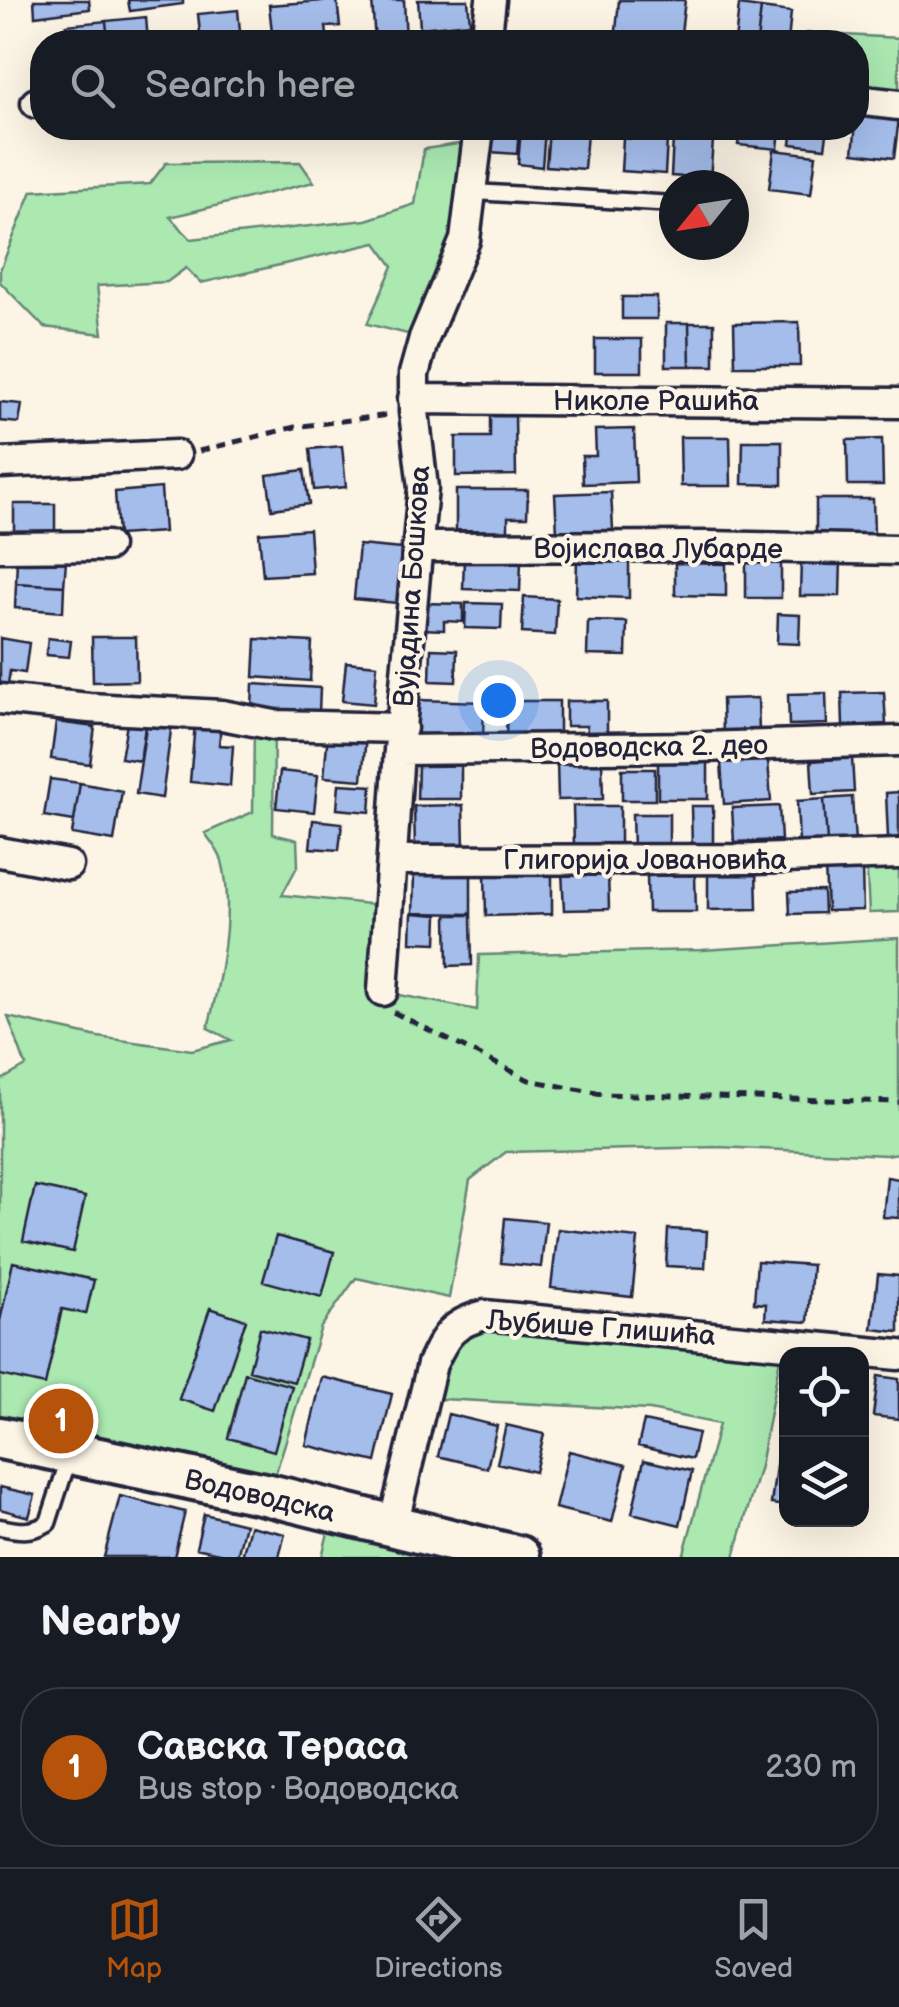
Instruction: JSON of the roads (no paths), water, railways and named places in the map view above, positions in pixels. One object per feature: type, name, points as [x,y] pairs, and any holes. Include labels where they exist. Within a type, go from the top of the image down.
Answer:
[{"type":"main road","name":"Водоводска","points":[[0,1438],[519,1557]]},
{"type":"street","points":[[487,30],[490,0]]},
{"type":"street","points":[[869,102],[899,105]]},
{"type":"street","name":"Вујадина Бошкова","points":[[383,992],[400,739],[423,488],[414,406],[418,356],[466,240],[478,140]]},
{"type":"street","name":"Николе Рашића","points":[[414,406],[899,402]]},
{"type":"street","points":[[0,464],[176,455]]},
{"type":"street","points":[[0,548],[107,546]]},
{"type":"street","name":"Војислава Лубарде","points":[[417,547],[899,550]]},
{"type":"street","name":"Водоводска 2. део","points":[[0,699],[222,714],[274,725],[400,739],[702,748],[899,742]]},
{"type":"street","points":[[0,852],[68,865]]},
{"type":"street","name":"Глигорија Јовановића","points":[[392,860],[736,859],[899,854]]},
{"type":"street","name":"Љубише Глишића","points":[[393,1526],[432,1364],[444,1339],[462,1321],[485,1315],[899,1355]]},
{"type":"lane","points":[[474,192],[659,203]]},
{"type":"lane","points":[[0,1526],[18,1531],[37,1530],[48,1524],[70,1452]]},
{"type":"place","name":"Савска Тераса","points":[[61,1421]]}]
